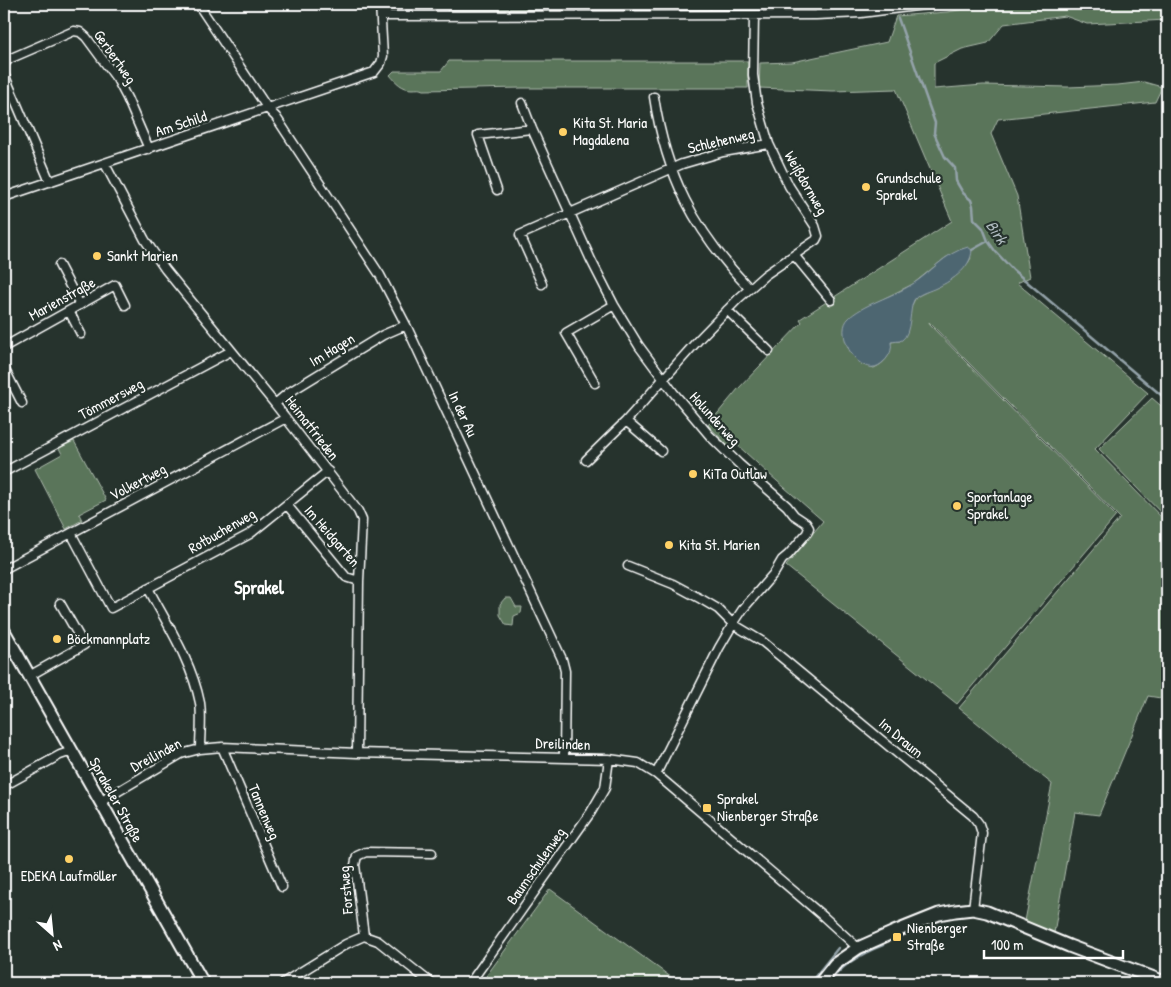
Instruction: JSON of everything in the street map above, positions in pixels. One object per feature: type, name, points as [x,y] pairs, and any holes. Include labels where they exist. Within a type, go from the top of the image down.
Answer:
[{"type":"street","name":"In der Au","points":[[198,4],[268,109],[276,117],[380,275],[406,325],[562,659],[565,671],[564,757]]},
{"type":"street","points":[[380,4],[382,16],[560,14],[754,16],[860,13],[932,4]]},
{"type":"street","name":"Am Schild","points":[[4,197],[367,76],[374,72],[381,63],[382,16]]},
{"type":"street","name":"Schlehenweg","points":[[570,213],[691,161],[723,152],[769,144],[763,129],[753,75],[754,16]]},
{"type":"street","name":"Gerbertweg","points":[[4,64],[9,59],[74,31],[80,32],[86,37],[116,79],[127,98],[149,149]]},
{"type":"street","points":[[4,74],[50,182]]},
{"type":"street","name":"Schlehenweg","points":[[654,97],[660,134],[671,169]]},
{"type":"street","name":"Holunderweg","points":[[522,103],[570,213],[614,305],[634,339],[663,379],[710,436],[787,506],[794,515],[808,525],[807,534],[782,560],[775,572],[743,609],[733,624]]},
{"type":"street","points":[[497,190],[478,135],[532,129]]},
{"type":"street","name":"Weißdornweg","points":[[663,379],[749,288],[816,240],[818,233],[789,186],[769,144]]},
{"type":"street","name":"Heimatfrieden","points":[[105,164],[145,240],[166,269],[328,471],[358,511],[362,520],[359,581],[357,754]]},
{"type":"street","points":[[671,169],[689,208],[706,236],[749,288]]},
{"type":"street","points":[[542,284],[520,235],[570,213]]},
{"type":"street","points":[[794,254],[831,300]]},
{"type":"street","points":[[59,265],[80,305]]},
{"type":"street","name":"Marienstraße","points":[[4,347],[115,286],[125,305]]},
{"type":"street","points":[[595,383],[566,333],[614,305]]},
{"type":"street","points":[[727,310],[769,351]]},
{"type":"street","points":[[68,311],[81,334]]},
{"type":"street","name":"Im Hagen","points":[[275,404],[288,393],[383,335],[406,325]]},
{"type":"street","name":"Tömmersweg","points":[[4,472],[231,351]]},
{"type":"street","points":[[4,368],[22,404]]},
{"type":"street","points":[[586,460],[626,421],[663,379]]},
{"type":"street","name":"Volkertweg","points":[[4,569],[286,418]]},
{"type":"street","points":[[626,421],[662,451]]},
{"type":"street","name":"Rotbuchenweg","points":[[71,533],[111,608],[250,534],[328,471]]},
{"type":"street","name":"Im Heidgarten","points":[[286,505],[346,577],[359,581]]},
{"type":"street","name":"Im Draum","points":[[628,566],[673,584],[718,609],[733,624],[763,642],[781,656],[977,820],[981,828],[982,839],[973,910]]},
{"type":"street","name":"Dreilinden","points":[[148,588],[182,652],[200,702],[200,749]]},
{"type":"street","points":[[29,676],[84,645],[60,603]]},
{"type":"street","points":[[656,774],[733,624]]},
{"type":"street","name":"Sprakeler Straße","points":[[4,631],[203,983]]},
{"type":"street","name":"Dreilinden","points":[[100,802],[181,754],[200,749],[222,747],[357,754],[564,757],[638,762],[656,774],[858,948]]},
{"type":"street","name":"Tannenweg","points":[[222,747],[282,887]]},
{"type":"street","points":[[4,786],[60,755],[72,751]]},
{"type":"street","name":"Baumschulenweg","points":[[470,983],[591,812],[605,788],[609,759]]},
{"type":"street","name":"Forstweg","points":[[364,936],[354,865],[357,856],[366,852],[432,853]]},
{"type":"street","points":[[820,983],[835,964],[858,948],[939,914],[973,910],[988,912],[1069,946],[1167,983]]},
{"type":"street","points":[[284,983],[346,944],[364,936],[378,941],[431,983]]},
{"type":"green space","points":[[647,4],[657,4],[658,7],[708,8],[908,4],[871,9],[770,14],[763,10],[712,9],[701,13],[658,11],[448,12],[447,9],[648,8]]},
{"type":"green space","points":[[994,4],[1167,4],[1167,20],[1087,24],[1065,16],[1004,24],[988,43],[962,49],[934,63],[934,89],[983,85],[1068,87],[1144,82],[1162,87],[1155,102],[998,119],[991,134],[1017,196],[1030,277],[1017,283],[1148,393],[1095,449],[1167,523],[1167,699],[1148,696],[1099,815],[1075,812],[1054,933],[1025,921],[1052,784],[959,708],[1120,518],[929,322],[1116,516],[957,704],[786,566],[823,521],[734,442],[728,446],[708,425],[738,389],[802,322],[800,319],[952,221],[896,89],[833,91],[759,88],[760,63],[792,62],[887,42],[896,16],[947,12]],"holes":[[[964,248],[971,258],[952,279],[916,297],[900,341],[891,342],[890,351],[885,361],[874,368],[861,364],[850,351],[863,309],[913,284],[945,258]]]},
{"type":"green space","points":[[449,61],[748,61],[748,88],[424,90],[405,88],[390,75],[394,71],[441,71]]},
{"type":"green space","points":[[1152,398],[1167,411],[1167,519],[1099,449]]},
{"type":"green space","points":[[74,441],[106,500],[79,514],[82,520],[66,529],[35,469],[62,454],[59,448]]},
{"type":"green space","points":[[505,598],[511,598],[516,607],[522,607],[521,613],[514,616],[513,626],[506,625],[500,615],[500,604]]},
{"type":"green space","points":[[550,889],[679,983],[481,983]]},
{"type":"water","points":[[968,247],[972,250],[971,257],[959,274],[914,300],[909,327],[905,337],[902,340],[891,342],[891,351],[886,360],[875,367],[859,362],[847,345],[844,335],[844,326],[848,319],[861,309],[911,285],[945,258]]},
{"type":"waterway","name":"Birk","points":[[898,18],[935,123],[934,133],[945,157],[955,168],[956,181],[963,193],[971,200],[974,219],[983,228],[988,241],[995,251],[1013,270],[1167,400]]},
{"type":"waterway","points":[[972,250],[988,241]]},
{"type":"waterway","points":[[829,983],[840,970],[853,960],[883,945]]},
{"type":"waterway","points":[[810,983],[838,948]]},
{"type":"place","name":"Kita St. Maria Magdalena","points":[[563,132]]},
{"type":"place","name":"Grundschule Sprakel","points":[[866,187]]},
{"type":"place","name":"Sankt Marien","points":[[97,256]]},
{"type":"place","name":"KiTa Outlaw","points":[[693,474]]},
{"type":"place","name":"Sportanlage Sprakel","points":[[957,506]]},
{"type":"place","name":"Kita St. Marien","points":[[669,545]]},
{"type":"place","name":"Böckmannplatz","points":[[57,639]]},
{"type":"place","name":"Sprakel Nienberger Straße","points":[[707,808]]},
{"type":"place","name":"EDEKA Laufmöller","points":[[69,859]]},
{"type":"place","name":"Nienberger Straße","points":[[897,937]]},
{"type":"district","name":"Sprakel","points":[[259,588]]}]
